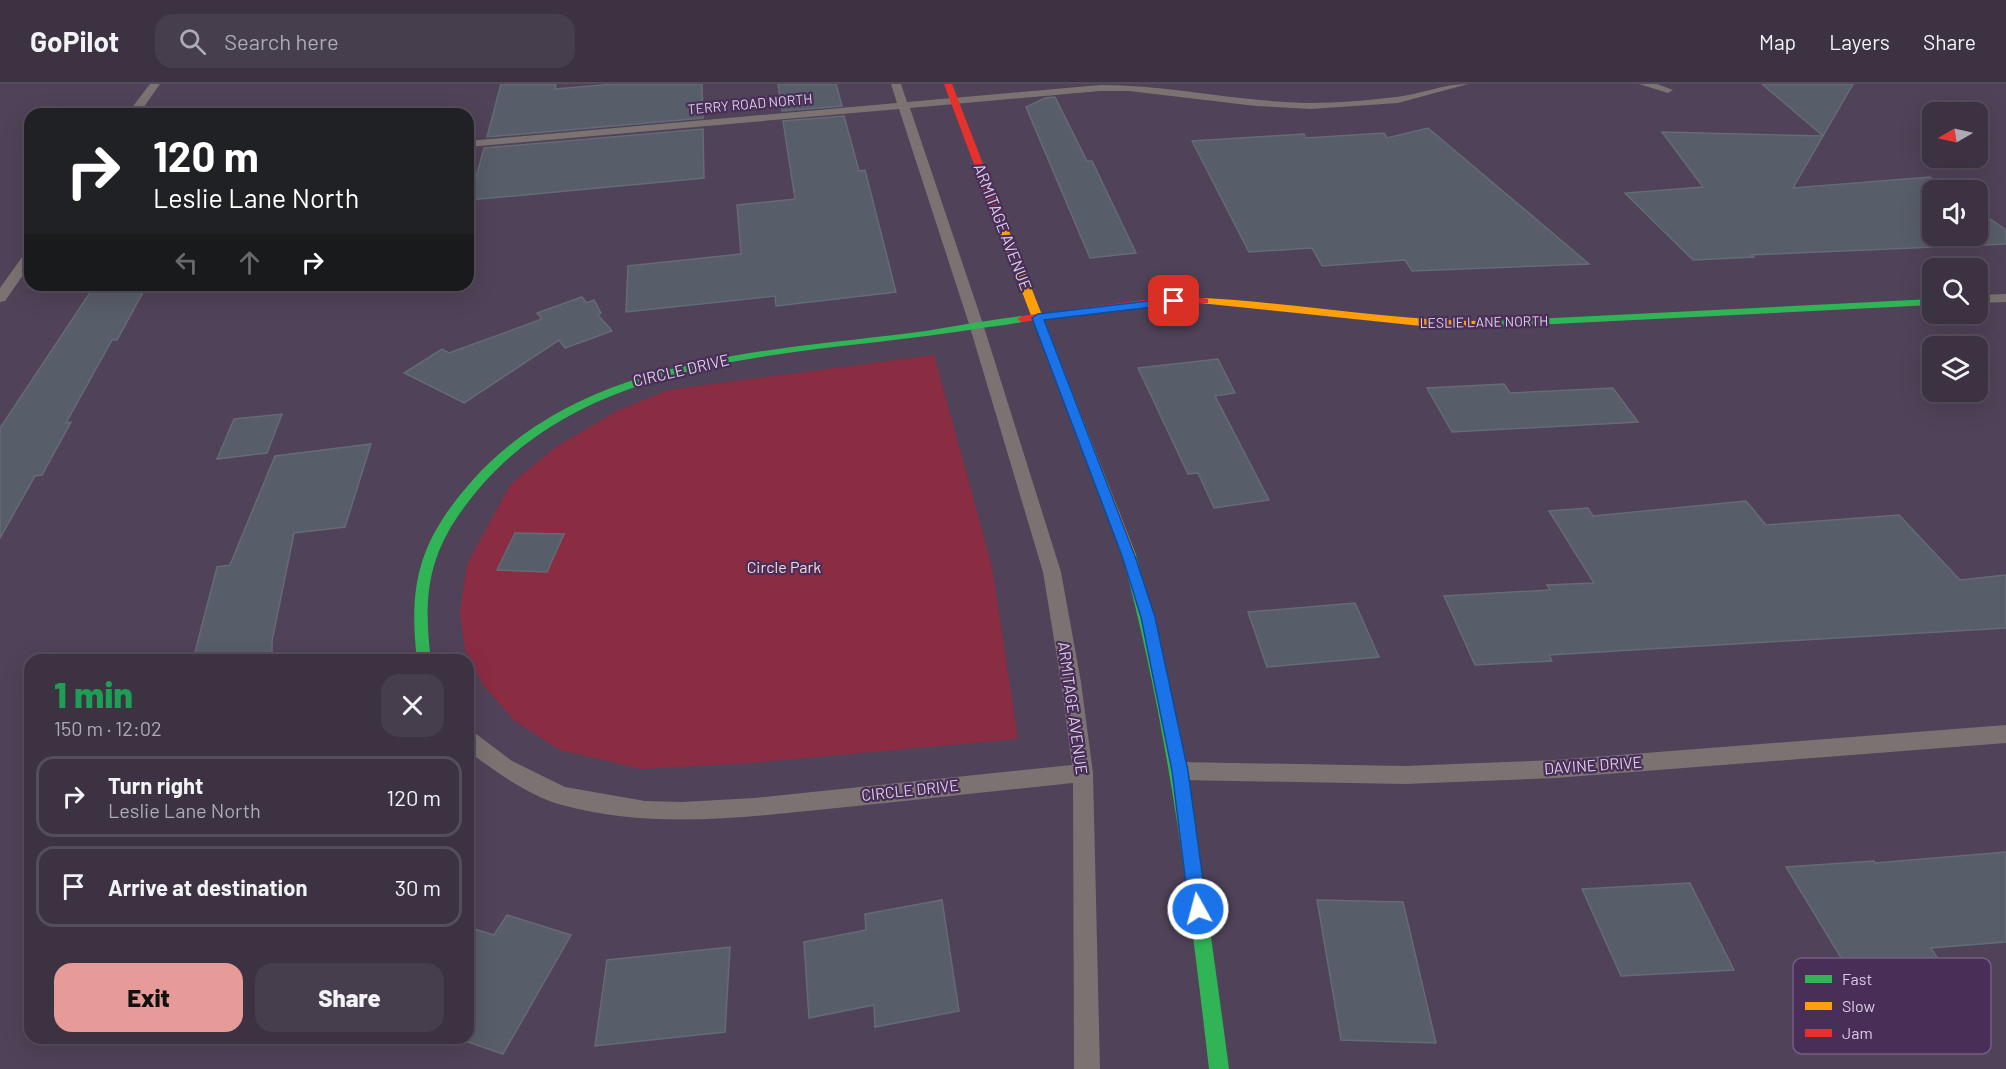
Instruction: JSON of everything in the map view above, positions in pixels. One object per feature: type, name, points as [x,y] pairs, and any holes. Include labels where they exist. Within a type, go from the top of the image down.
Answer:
[{"type":"street","points":[[138,108],[156,84]]},
{"type":"street","name":"ARMITAGE AVENUE","points":[[896,84],[976,324],[1052,572],[1071,682],[1083,773],[1087,1069]]},
{"type":"street","name":"ARMITAGE AVENUE","points":[[948,84],[1129,556],[1148,617],[1180,771],[1219,1069]]},
{"type":"street","name":"TERRY ROAD NORTH","points":[[474,143],[955,103],[1089,89],[1129,88],[1256,104],[1311,106],[1353,105],[1398,100],[1463,84]]},
{"type":"street","points":[[1644,84],[1668,90]]},
{"type":"street","points":[[0,298],[24,264]]},
{"type":"street","points":[[1988,299],[2006,298]]},
{"type":"street","name":"LESLIE LANE NORTH","points":[[1038,318],[1174,301],[1240,302],[1419,324],[1465,325],[1922,302]]},
{"type":"street","name":"CIRCLE DRIVE","points":[[423,654],[418,599],[429,556],[447,521],[487,468],[509,448],[553,418],[613,387],[686,365],[939,333],[976,324],[1038,318]]},
{"type":"street","name":"DAVINE DRIVE","points":[[1180,771],[1405,775],[1520,770],[2006,734]]},
{"type":"street","name":"CIRCLE DRIVE","points":[[474,744],[505,767],[562,796],[645,811],[682,812],[753,807],[1083,773]]},
{"type":"green space","name":"Circle Park","points":[[934,355],[992,567],[1018,739],[752,763],[641,769],[560,750],[515,721],[483,685],[474,668],[474,654],[467,654],[465,650],[460,612],[467,564],[510,485],[554,448],[615,412],[668,390]]},
{"type":"building","points":[[501,84],[556,84],[555,89],[614,84],[702,84],[703,118],[487,137]]},
{"type":"building","points":[[778,84],[836,84],[842,106],[782,111]]},
{"type":"building","points":[[1762,84],[1853,84],[1823,136]]},
{"type":"building","points":[[1055,97],[1087,161],[1092,161],[1136,253],[1090,258],[1026,107],[1045,98]]},
{"type":"building","points":[[844,116],[859,171],[865,170],[896,292],[776,306],[775,296],[626,312],[628,266],[741,254],[737,205],[795,199],[783,121]]},
{"type":"building","points":[[1428,128],[1589,264],[1412,271],[1405,260],[1322,266],[1312,248],[1249,252],[1192,141],[1304,134],[1306,138],[1384,133],[1387,138]]},
{"type":"building","points":[[703,129],[704,178],[474,200],[474,185],[484,148]]},
{"type":"building","points":[[1662,132],[1823,136],[1793,188],[1930,177],[1934,180],[1922,180],[1922,246],[1960,246],[1751,255],[1754,257],[1693,260],[1625,193],[1703,187]]},
{"type":"building","points":[[1988,218],[2006,230],[2006,244],[1988,245]]},
{"type":"building","points":[[91,291],[144,291],[117,340],[112,340],[66,423],[71,422],[42,475],[35,476],[0,538],[0,428]]},
{"type":"building","points":[[582,297],[587,303],[594,300],[601,313],[598,315],[612,331],[565,348],[559,340],[464,403],[404,373],[442,349],[449,353],[542,319],[537,313]]},
{"type":"building","points":[[1218,359],[1235,393],[1215,396],[1269,500],[1214,508],[1198,473],[1188,474],[1138,368]]},
{"type":"building","points":[[1504,384],[1510,393],[1613,388],[1638,422],[1452,432],[1427,388]]},
{"type":"building","points":[[282,414],[267,453],[217,459],[234,419]]},
{"type":"building","points":[[371,444],[345,527],[294,533],[272,641],[272,654],[195,654],[217,567],[230,565],[275,456]]},
{"type":"building","points":[[1746,501],[1766,525],[1899,515],[1960,580],[2006,575],[2006,628],[1549,655],[1552,661],[1475,665],[1444,596],[1550,590],[1547,585],[1594,583],[1549,511],[1588,508],[1593,516]]},
{"type":"building","points":[[515,533],[564,534],[547,572],[497,570]]},
{"type":"building","points":[[1355,603],[1379,657],[1267,667],[1248,612]]},
{"type":"building","points":[[2006,852],[2006,942],[1931,948],[1937,958],[1841,958],[1786,867],[1874,861],[1875,863]]},
{"type":"building","points":[[1690,883],[1734,970],[1621,976],[1582,889]]},
{"type":"building","points":[[942,900],[959,1011],[875,1027],[874,1005],[809,1018],[804,942],[866,930],[865,914]]},
{"type":"building","points":[[1317,900],[1403,902],[1436,1043],[1341,1040]]},
{"type":"building","points":[[507,915],[571,935],[503,1054],[474,1044],[474,929],[494,935]]},
{"type":"building","points":[[730,947],[725,1032],[595,1046],[607,960]]},
{"type":"traffic: fast","points":[[1494,324],[1922,303]]},
{"type":"traffic: fast","points":[[423,654],[420,609],[422,586],[427,564],[446,523],[460,502],[501,456],[555,419],[602,396],[650,378],[701,365],[752,355],[910,336],[1022,319]]},
{"type":"traffic: fast","points":[[1129,555],[1161,681],[1174,745],[1194,874],[1219,1069]]},
{"type":"traffic: slow","points":[[999,218],[1129,555]]},
{"type":"traffic: slow","points":[[1204,301],[1277,306],[1421,323],[1494,324]]},
{"type":"traffic: jam","points":[[948,84],[999,218]]},
{"type":"traffic: jam","points":[[1022,319],[1144,303],[1204,301]]},
{"type":"route","points":[[1174,301],[1038,318],[1129,556],[1148,617],[1180,771],[1198,909]]}]
